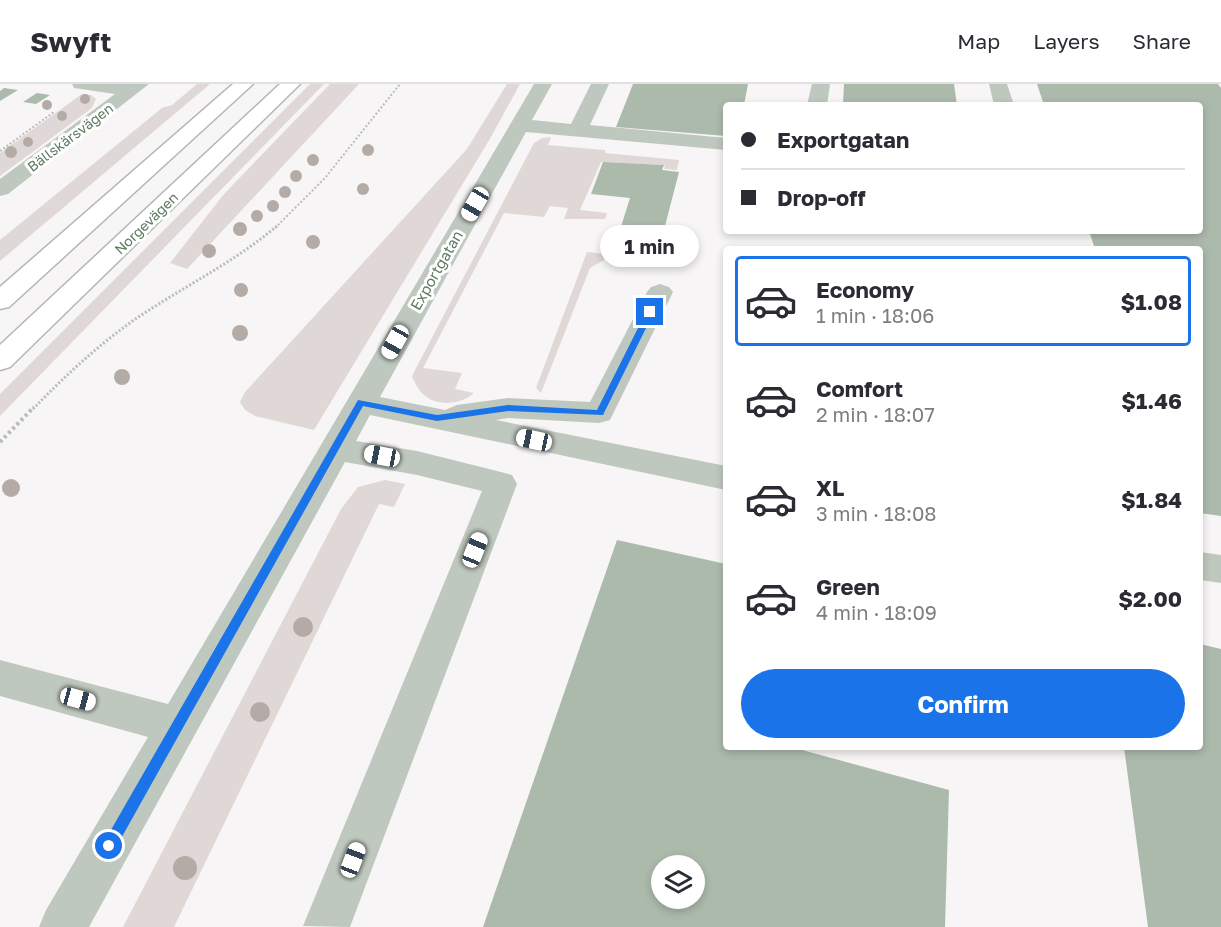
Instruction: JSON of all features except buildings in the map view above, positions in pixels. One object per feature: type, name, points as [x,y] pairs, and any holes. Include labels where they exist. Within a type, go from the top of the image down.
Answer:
[{"type":"highway","points":[[0,301],[244,84]]},
{"type":"highway","name":"Norgevägen","points":[[0,362],[291,84]]},
{"type":"street","name":"Exportgatan","points":[[63,927],[543,84]]},
{"type":"street","points":[[578,130],[600,84]]},
{"type":"street","points":[[818,102],[821,84]]},
{"type":"street","points":[[998,84],[1003,102]]},
{"type":"street","points":[[86,85],[136,87]]},
{"type":"street","name":"Bällskärsvägen","points":[[0,189],[136,87]]},
{"type":"street","points":[[520,125],[723,144]]},
{"type":"street","points":[[437,418],[508,408],[599,413],[660,292]]},
{"type":"street","points":[[361,403],[723,477]]},
{"type":"street","points":[[327,926],[501,484],[417,463],[334,449]]},
{"type":"street","points":[[1203,566],[1221,569]]},
{"type":"street","points":[[0,678],[177,726]]},
{"type":"path","points":[[0,442],[95,350],[134,320],[239,255],[275,229],[303,202],[400,84]]},
{"type":"path","points":[[0,151],[86,85]]},
{"type":"shaded area","points":[[197,84],[210,84],[0,261],[0,240],[162,108],[172,105]]},
{"type":"shaded area","points":[[310,84],[324,84],[0,416],[0,394]]},
{"type":"shaded area","points":[[330,84],[359,84],[187,269],[170,263],[224,194]]},
{"type":"shaded area","points":[[507,84],[520,84],[491,137],[314,430],[255,416],[245,410],[240,402],[245,392],[467,149]]},
{"type":"shaded area","points":[[82,94],[91,95],[96,99],[92,108],[0,176],[0,153]]},
{"type":"shaded area","points":[[551,137],[548,145],[679,160],[677,170],[664,169],[665,165],[601,162],[580,210],[607,213],[605,219],[564,219],[568,208],[550,206],[544,217],[504,213],[423,368],[462,373],[455,389],[474,393],[462,400],[448,403],[428,398],[421,392],[412,377],[414,372],[534,143],[542,138]]},
{"type":"shaded area","points":[[587,252],[606,254],[604,260],[590,268],[541,393],[536,388]]},
{"type":"shaded area","points":[[385,480],[405,484],[394,507],[379,504],[174,927],[123,927],[341,509],[358,487]]},
{"type":"route","points":[[109,846],[361,403],[437,418],[508,408],[599,413],[650,312]]}]
